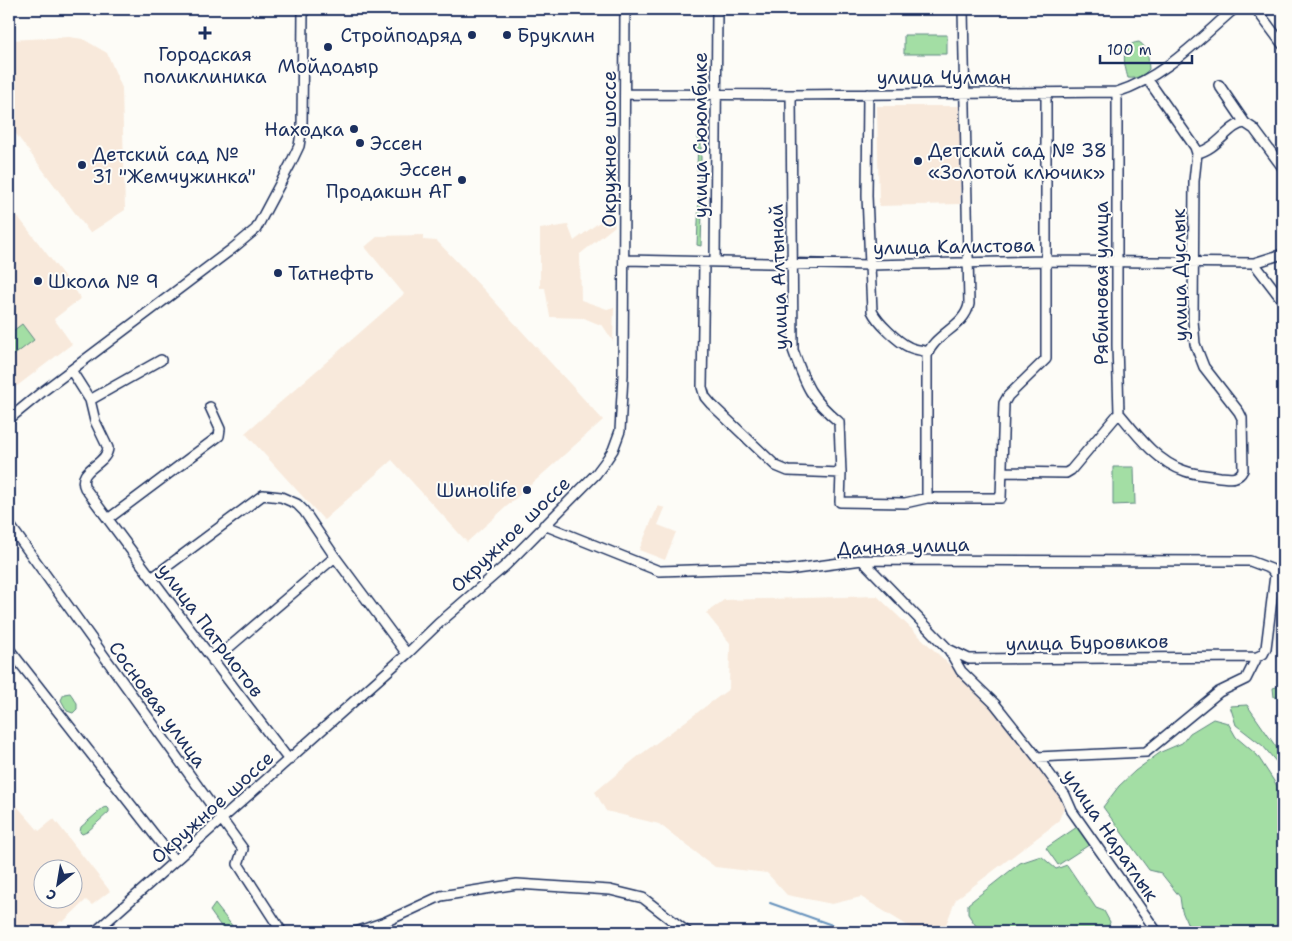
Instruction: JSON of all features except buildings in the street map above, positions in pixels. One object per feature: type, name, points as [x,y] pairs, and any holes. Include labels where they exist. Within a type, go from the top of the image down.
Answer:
[{"type":"street","points":[[9,419],[256,229],[290,165],[301,137],[303,9]]},
{"type":"street","name":"Окружное шоссе","points":[[95,932],[506,565],[596,474],[613,450],[618,439],[623,397],[625,9]]},
{"type":"street","name":"улица Сююмбике","points":[[715,262],[717,9]]},
{"type":"street","points":[[963,9],[969,304],[967,313],[928,352],[927,498],[1001,498],[1003,412],[1006,399],[1046,359],[1046,92]]},
{"type":"street","name":"улица Чулман","points":[[626,94],[791,96],[1117,92],[1148,80],[1188,49],[1234,9]]},
{"type":"street","points":[[1256,9],[1283,44]]},
{"type":"street","points":[[1148,80],[1194,144],[1197,153],[1210,149],[1239,124],[1245,123]]},
{"type":"street","points":[[1219,85],[1245,123],[1254,129],[1283,168]]},
{"type":"street","name":"Рябиновая улица","points":[[1117,92],[1117,345],[1120,413]]},
{"type":"street","points":[[868,94],[867,196],[872,308],[874,315],[903,344],[913,349],[928,352]]},
{"type":"street","name":"улица Алтынай","points":[[791,96],[793,350],[808,388],[822,407],[839,422],[840,502],[905,503],[927,498]]},
{"type":"street","name":"улица Дуслык","points":[[1120,413],[1135,432],[1157,454],[1174,466],[1193,473],[1231,478],[1242,473],[1242,418],[1204,367],[1195,344],[1193,262],[1194,181],[1197,153]]},
{"type":"street","name":"улица Калистова","points":[[625,260],[870,265],[1046,261],[1254,263],[1283,254]]},
{"type":"street","points":[[704,262],[702,387],[706,397],[776,466],[788,471],[841,473]]},
{"type":"street","points":[[1254,263],[1283,300]]},
{"type":"street","points":[[71,370],[90,400],[161,360]]},
{"type":"street","name":"улица Патриотов","points":[[90,400],[95,422],[107,443],[108,451],[105,457],[85,475],[83,485],[289,760]]},
{"type":"street","points":[[108,518],[218,436],[220,429],[210,407]]},
{"type":"street","points":[[1002,472],[1066,473],[1072,470],[1120,413]]},
{"type":"street","points":[[152,577],[263,496],[282,497],[297,504],[304,511],[335,557],[407,654]]},
{"type":"street","name":"Сосновая улица","points":[[9,524],[243,850],[238,864],[282,932]]},
{"type":"street","name":"Дачная улица","points":[[544,525],[658,571],[756,568],[788,570],[862,560],[1250,561],[1271,569],[1275,580],[1266,648],[1263,654],[1257,657]]},
{"type":"street","points":[[213,661],[335,557]]},
{"type":"street","name":"улица Буровиков","points":[[862,560],[948,649],[963,657],[974,660],[1257,657]]},
{"type":"street","points":[[9,649],[175,861]]},
{"type":"street","name":"улица Наратлык","points":[[948,649],[961,671],[995,704],[1065,795],[1072,811],[1157,932]]},
{"type":"street","name":"улица Наратлык","points":[[1037,758],[1146,752],[1219,692],[1246,679],[1257,657]]},
{"type":"street","points":[[356,932],[385,922],[441,896],[517,884],[610,890],[641,898],[686,932]]},
{"type":"shaded area","points":[[69,37],[83,39],[107,53],[122,88],[125,210],[90,233],[10,126],[9,40]]},
{"type":"shaded area","name":"Детский сад № 38 «Золотой ключик»","points":[[877,106],[961,106],[960,204],[879,206]]},
{"type":"shaded area","name":"Школа № 9","points":[[9,205],[81,298],[54,319],[72,344],[17,386],[12,385],[9,381]]},
{"type":"shaded area","points":[[611,211],[615,226],[580,254],[581,300],[607,309],[614,307],[613,341],[603,326],[584,318],[550,317],[545,288],[540,288],[540,229],[568,225],[574,241],[609,215]]},
{"type":"shaded area","points":[[423,235],[423,240],[437,241],[603,420],[467,542],[392,460],[324,520],[245,433],[404,294],[365,247],[378,236]]},
{"type":"shaded area","points":[[658,506],[665,508],[658,525],[676,532],[665,560],[639,550]]},
{"type":"shaded area","points":[[877,596],[995,708],[1066,803],[1058,822],[956,899],[943,932],[918,932],[861,897],[832,904],[787,895],[767,873],[715,867],[659,824],[606,811],[595,792],[636,758],[729,689],[730,643],[706,613],[724,600]]},
{"type":"shaded area","points":[[9,797],[39,831],[54,819],[110,891],[92,905],[86,900],[82,904],[82,858],[32,858],[32,908],[78,908],[63,922],[61,921],[48,932],[9,932]]},
{"type":"green space","points":[[904,35],[947,35],[947,54],[904,54]]},
{"type":"green space","points":[[1139,42],[1145,47],[1149,69],[1140,76],[1128,78],[1124,56],[1128,46]]},
{"type":"green space","points":[[698,135],[701,135],[701,170],[697,170]]},
{"type":"green space","points":[[700,177],[703,177],[701,246],[697,245]]},
{"type":"green space","points":[[22,324],[34,340],[9,359],[9,334]]},
{"type":"green space","points":[[1113,467],[1134,467],[1135,504],[1113,505]]},
{"type":"green space","points":[[1283,685],[1283,698],[1274,697],[1273,688]]},
{"type":"green space","points":[[70,693],[77,703],[77,709],[73,713],[67,711],[61,700],[64,694]]},
{"type":"green space","points":[[1247,705],[1283,757],[1283,770],[1263,746],[1236,725],[1230,706]]},
{"type":"green space","points":[[1213,719],[1228,723],[1236,737],[1257,755],[1283,795],[1283,844],[1280,858],[1283,862],[1283,932],[1191,932],[1182,911],[1180,897],[1161,873],[1149,870],[1103,807],[1119,786],[1135,771],[1161,752],[1182,743],[1190,733]]},
{"type":"green space","points":[[107,807],[109,812],[87,832],[82,834],[80,832],[81,827],[103,808]]},
{"type":"green space","points":[[1080,825],[1092,843],[1058,865],[1046,848]]},
{"type":"green space","points":[[1041,856],[1056,869],[1067,865],[1096,908],[1104,911],[1110,922],[1107,932],[980,932],[968,914],[968,904],[1020,863]]},
{"type":"green space","points":[[215,904],[237,932],[225,932],[210,911]]},
{"type":"waterway","points":[[770,903],[832,925],[844,932]]},
{"type":"place","name":"Городская поликлиника","points":[[205,33]]},
{"type":"place","name":"Стройподряд","points":[[472,35]]},
{"type":"place","name":"Бруклин","points":[[507,35]]},
{"type":"place","name":"Мойдодыр","points":[[328,47]]},
{"type":"place","name":"Находка","points":[[354,129]]},
{"type":"place","name":"Эссен","points":[[360,143]]},
{"type":"place","name":"Детский сад № 38 «Золотой ключик»","points":[[918,161]]},
{"type":"place","name":"Детский сад № 31 \"Жемчужинка\"","points":[[82,165]]},
{"type":"place","name":"Эссен Продакшн АГ","points":[[462,180]]},
{"type":"place","name":"Татнефть","points":[[278,273]]},
{"type":"place","name":"Школа № 9","points":[[38,281]]},
{"type":"place","name":"Шиноlife","points":[[527,490]]}]
